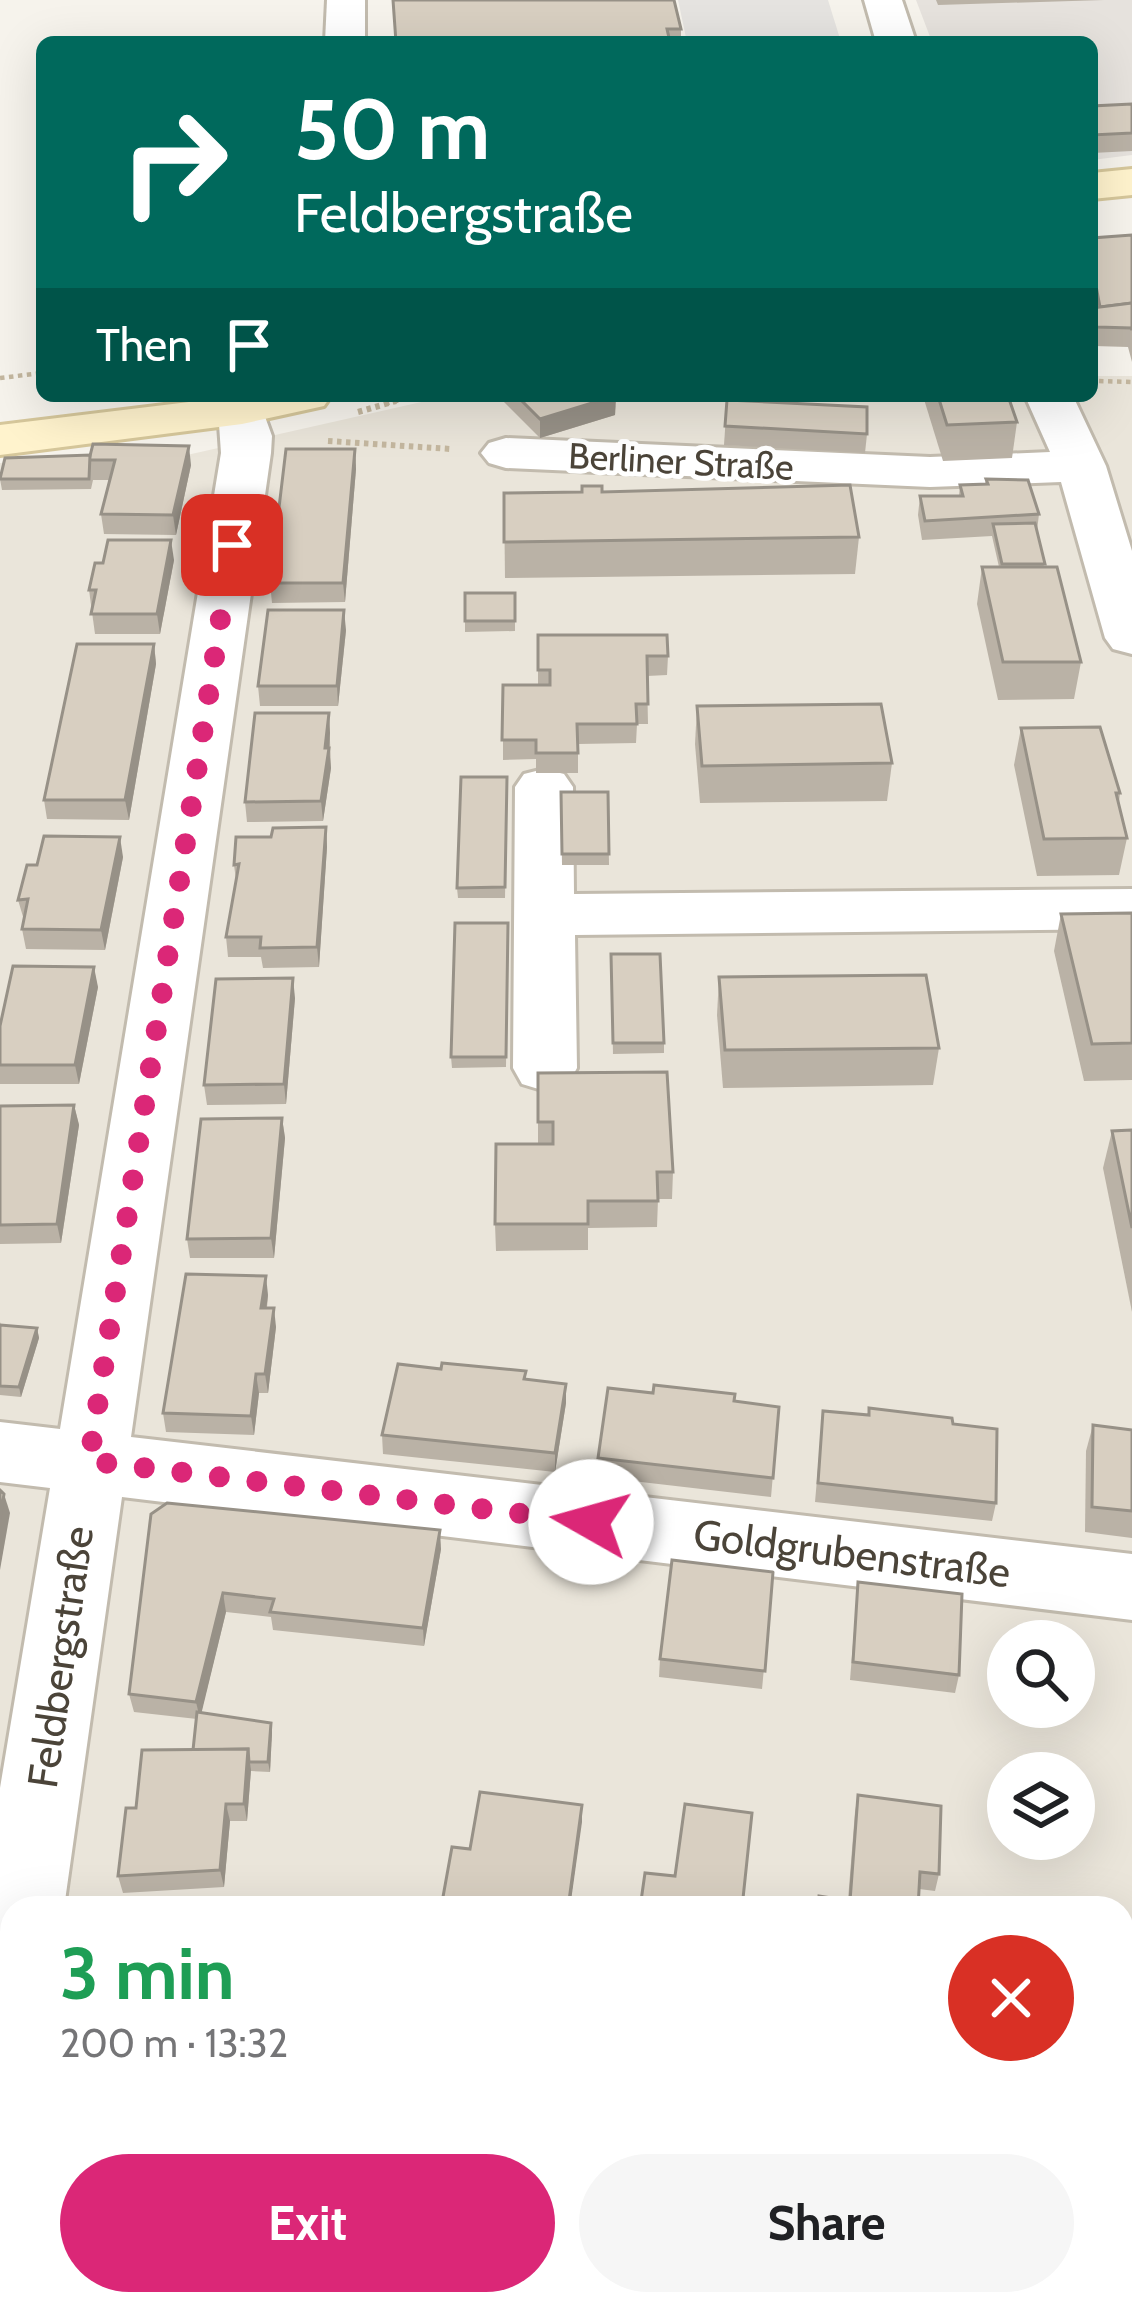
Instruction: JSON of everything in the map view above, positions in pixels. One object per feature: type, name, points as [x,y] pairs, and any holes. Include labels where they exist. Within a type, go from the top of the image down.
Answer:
[{"type":"street","points":[[345,36],[346,0]]},
{"type":"street","points":[[883,0],[894,36]]},
{"type":"street","points":[[1098,185],[1132,182]]},
{"type":"street","points":[[1098,222],[1132,218]]},
{"type":"street","points":[[0,395],[36,392]]},
{"type":"street","points":[[1052,402],[1081,466],[1132,638]]},
{"type":"street","points":[[0,440],[242,410],[311,418]]},
{"type":"street","name":"Feldbergstraße","points":[[24,1896],[246,453],[242,410]]},
{"type":"street","name":"Berliner Straße","points":[[506,453],[930,472],[1081,466]]},
{"type":"street","points":[[544,788],[544,1068]]},
{"type":"street","points":[[544,915],[1132,909]]},
{"type":"street","name":"Goldgrubenstraße","points":[[0,1452],[1132,1587]]},
{"type":"path","points":[[0,378],[36,374]]},
{"type":"path","points":[[1098,381],[1132,382]]},
{"type":"path","name":"Berliner Straße","points":[[311,418],[506,453]]},
{"type":"shaded area","points":[[678,0],[828,0],[839,36],[686,36]]},
{"type":"shaded area","points":[[916,0],[1132,0],[1132,155],[1098,159],[1098,36],[930,36]]},
{"type":"shaded area","points":[[1098,376],[1132,376],[1132,1896],[0,1896],[0,463],[187,455],[421,402],[1098,402]]},
{"type":"building","points":[[393,0],[674,0],[681,29],[667,29],[669,36],[396,36]]},
{"type":"building","points":[[1132,104],[1132,133],[1098,135],[1098,106]]},
{"type":"building","points":[[1132,235],[1132,303],[1100,307],[1098,238]]},
{"type":"building","points":[[1132,303],[1132,330],[1098,327],[1098,307]]},
{"type":"building","points":[[523,402],[595,402],[540,419]]},
{"type":"building","points":[[727,402],[867,407],[867,434],[725,426]]},
{"type":"building","points":[[940,402],[1010,402],[1017,422],[947,425]]},
{"type":"building","points":[[93,444],[189,446],[173,515],[101,514],[115,460],[89,460]]},
{"type":"building","points":[[286,449],[355,449],[343,583],[270,583]]},
{"type":"building","points":[[90,455],[89,479],[0,479],[5,458]]},
{"type":"building","points":[[986,479],[1028,480],[1039,514],[925,521],[920,496],[963,496],[960,485],[988,484]]},
{"type":"building","points":[[850,485],[859,537],[504,542],[504,493],[582,492],[582,486],[602,486],[602,492]]},
{"type":"building","points":[[1035,523],[1045,564],[1002,564],[993,524]]},
{"type":"building","points":[[108,540],[171,540],[157,614],[91,614],[96,590],[89,590],[95,563],[103,563]]},
{"type":"building","points":[[982,567],[1057,567],[1081,662],[1003,662]]},
{"type":"building","points":[[465,593],[515,593],[515,621],[465,621]]},
{"type":"building","points":[[268,610],[344,610],[337,686],[258,686]]},
{"type":"building","points":[[538,635],[667,635],[668,656],[647,656],[648,704],[636,704],[637,724],[577,724],[578,753],[536,753],[536,740],[502,740],[503,685],[550,685],[550,670],[538,670]]},
{"type":"building","points":[[77,644],[154,644],[125,800],[44,800]]},
{"type":"building","points":[[881,704],[892,763],[702,766],[697,706]]},
{"type":"building","points":[[255,713],[329,713],[321,801],[245,802]]},
{"type":"building","points":[[1100,727],[1120,793],[1116,793],[1127,838],[1044,839],[1021,728]]},
{"type":"building","points":[[461,777],[507,777],[505,887],[457,888]]},
{"type":"building","points":[[561,792],[608,792],[609,854],[562,854]]},
{"type":"building","points":[[326,827],[317,947],[260,948],[261,937],[226,937],[239,864],[234,865],[236,837],[271,837],[273,828]]},
{"type":"building","points":[[44,836],[120,837],[101,930],[22,929],[28,899],[18,900],[27,865],[37,865]]},
{"type":"building","points":[[1132,913],[1132,1043],[1092,1044],[1061,914]]},
{"type":"building","points":[[455,923],[508,923],[506,1057],[451,1057]]},
{"type":"building","points":[[611,954],[660,954],[664,1043],[613,1043]]},
{"type":"building","points":[[13,966],[94,967],[75,1065],[0,1065],[0,1026]]},
{"type":"building","points":[[926,975],[939,1048],[725,1050],[719,977]]},
{"type":"building","points":[[293,978],[284,1084],[204,1085],[216,979]]},
{"type":"building","points":[[667,1072],[673,1172],[657,1172],[658,1201],[588,1201],[588,1224],[495,1224],[496,1144],[553,1144],[553,1122],[538,1122],[538,1073]]},
{"type":"building","points":[[74,1105],[57,1224],[0,1225],[0,1106]]},
{"type":"building","points":[[282,1118],[271,1238],[187,1239],[201,1119]]},
{"type":"building","points":[[1132,1130],[1132,1228],[1112,1131]]},
{"type":"building","points":[[186,1274],[266,1276],[261,1308],[274,1308],[265,1374],[256,1374],[251,1416],[163,1413]]},
{"type":"building","points":[[0,1325],[37,1328],[19,1387],[0,1386]]},
{"type":"building","points":[[442,1363],[526,1371],[524,1379],[566,1384],[555,1453],[382,1435],[398,1364],[441,1369]]},
{"type":"building","points":[[654,1385],[735,1394],[734,1401],[779,1407],[773,1478],[598,1458],[608,1388],[653,1393]]},
{"type":"building","points":[[869,1408],[997,1429],[996,1503],[818,1483],[823,1411],[869,1415]]},
{"type":"building","points":[[1093,1425],[1132,1430],[1132,1511],[1092,1507]]},
{"type":"building","points":[[167,1503],[440,1530],[423,1628],[270,1612],[274,1599],[223,1593],[196,1702],[129,1694],[151,1514]]},
{"type":"building","points":[[672,1560],[773,1572],[765,1671],[660,1659]]},
{"type":"building","points":[[858,1582],[962,1594],[959,1675],[853,1662]]},
{"type":"building","points":[[197,1712],[271,1723],[268,1762],[249,1762],[248,1749],[193,1750]]},
{"type":"building","points":[[248,1749],[244,1804],[226,1804],[220,1870],[118,1876],[126,1808],[136,1808],[142,1750]]},
{"type":"building","points":[[480,1792],[582,1805],[570,1896],[443,1896],[452,1847],[470,1849]]},
{"type":"building","points":[[858,1795],[941,1806],[939,1874],[920,1872],[919,1896],[850,1896]]},
{"type":"building","points":[[685,1804],[752,1813],[743,1896],[642,1896],[645,1873],[675,1876]]},
{"type":"route","points":[[232,545],[89,1461],[591,1522]]}]
